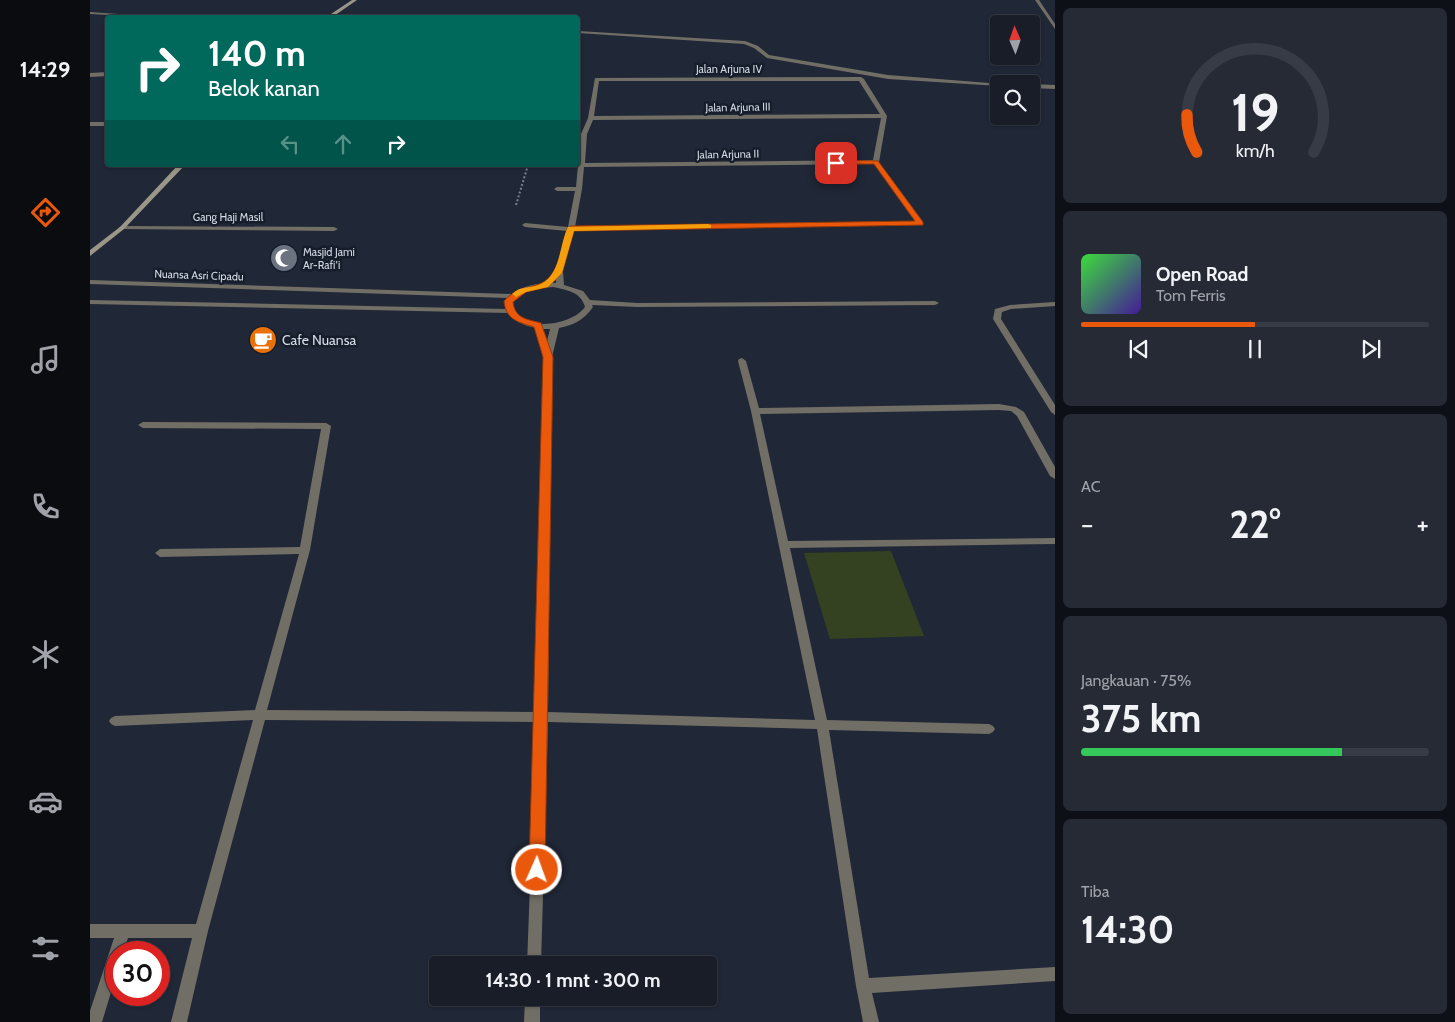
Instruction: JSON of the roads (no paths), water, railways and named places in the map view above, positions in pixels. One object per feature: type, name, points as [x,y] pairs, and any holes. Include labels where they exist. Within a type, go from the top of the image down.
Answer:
[{"type":"street","points":[[332,15],[355,0]]},
{"type":"street","points":[[1037,0],[1055,28]]},
{"type":"street","points":[[90,13],[119,15]]},
{"type":"street","points":[[580,32],[745,43],[756,47],[767,56],[888,77],[990,83]]},
{"type":"street","points":[[90,74],[105,74]]},
{"type":"street","name":"Jalan Arjuna IV","points":[[591,118],[597,79],[861,79],[884,116]]},
{"type":"street","points":[[1040,86],[1055,87]]},
{"type":"street","points":[[525,225],[571,229],[920,224],[876,162],[884,116]]},
{"type":"street","name":"Jalan Arjuna III","points":[[591,118],[884,116]]},
{"type":"street","points":[[560,286],[559,271],[571,229],[578,189],[584,134],[591,118]]},
{"type":"street","points":[[90,124],[105,124]]},
{"type":"street","name":"Jalan Arjuna II","points":[[581,165],[876,162]]},
{"type":"street","points":[[90,254],[122,228],[180,167]]},
{"type":"street","points":[[557,189],[578,189]]},
{"type":"street","name":"Gang Haji Masil","points":[[122,228],[334,229]]},
{"type":"street","points":[[544,286],[559,271]]},
{"type":"street","name":"Nuansa Asri Cipadu","points":[[90,282],[513,296]]},
{"type":"street","points":[[588,307],[580,292],[560,286],[544,286],[523,290],[509,301],[510,312],[516,318],[538,325],[555,326],[575,321],[588,307],[935,303]]},
{"type":"street","points":[[300,308],[308,290]]},
{"type":"street","points":[[90,302],[510,312]]},
{"type":"street","points":[[1055,304],[1010,308],[998,311],[997,319],[1055,412]]},
{"type":"street","points":[[538,325],[548,357]]},
{"type":"street","points":[[534,956],[542,717],[548,357],[555,326]]},
{"type":"street","points":[[742,361],[755,412],[822,723],[863,986],[871,1022]]},
{"type":"street","points":[[755,412],[999,407],[1021,414],[1055,476]]},
{"type":"street","points":[[143,425],[326,426],[305,550],[201,931],[179,1022]]},
{"type":"street","points":[[784,545],[1055,541]]},
{"type":"street","points":[[160,553],[305,550]]},
{"type":"street","points":[[115,721],[260,715],[542,717],[822,723],[989,729]]},
{"type":"street","points":[[90,931],[201,931]]},
{"type":"street","points":[[94,1022],[123,932]]},
{"type":"street","points":[[863,986],[1055,974]]},
{"type":"street","points":[[532,1022],[533,1006]]},
{"type":"place","name":"Masjid Jami Ar-Rafi'i","points":[[284,258]]},
{"type":"place","name":"Cafe Nuansa","points":[[263,340]]}]
